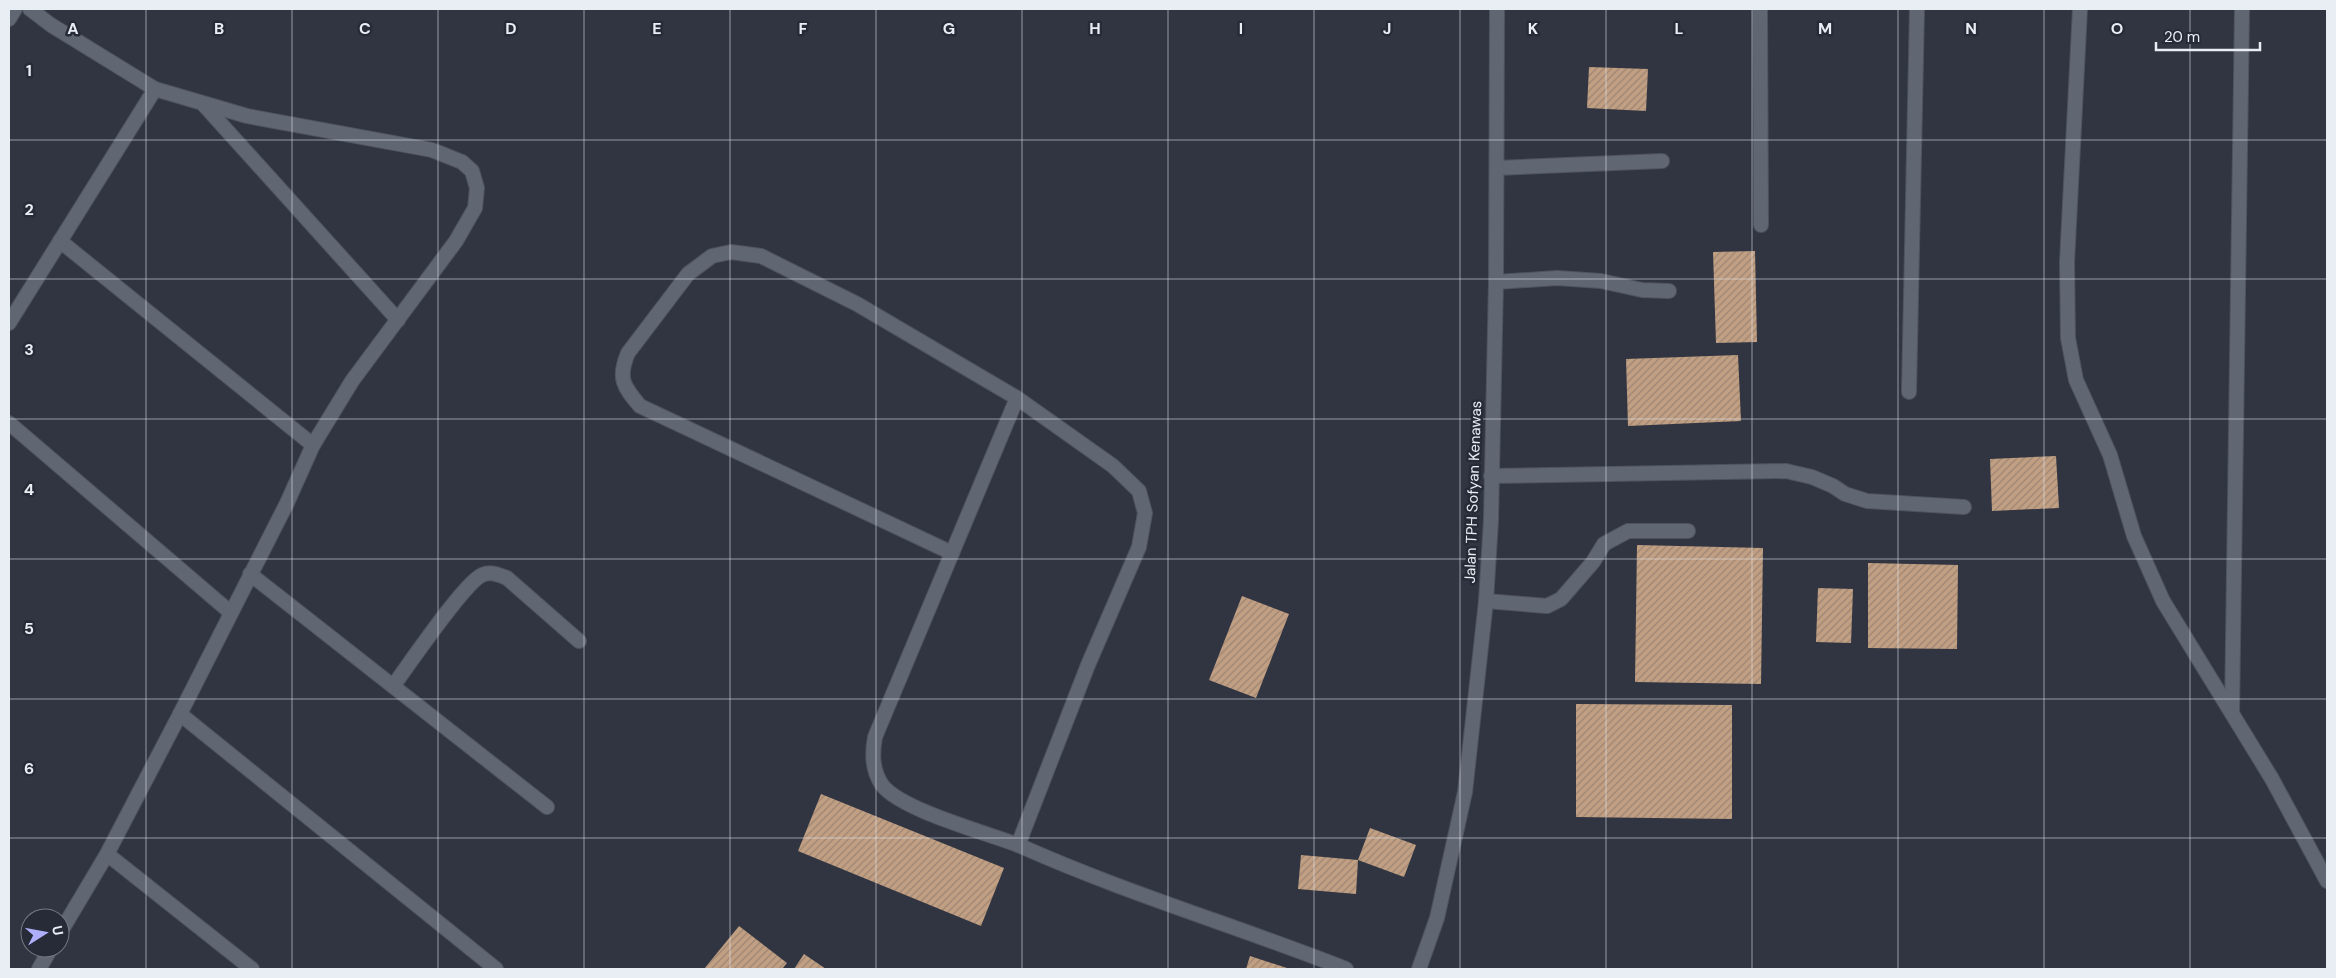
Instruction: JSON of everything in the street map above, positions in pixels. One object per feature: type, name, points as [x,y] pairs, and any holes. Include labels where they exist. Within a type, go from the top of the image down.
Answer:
[{"type":"street","points":[[9,19],[15,9]]},
{"type":"street","points":[[30,9],[50,25],[155,89],[204,105],[247,116],[432,150],[462,162],[472,171],[477,188],[475,208],[456,241],[352,381],[312,445],[287,504],[230,612],[180,714],[107,854],[70,916]]},
{"type":"street","name":"Jalan TPH Sofyan Kenawas","points":[[1419,969],[1437,918],[1465,792],[1486,601],[1496,282],[1497,9]]},
{"type":"street","points":[[1760,9],[1761,225]]},
{"type":"street","points":[[1909,392],[1917,9]]},
{"type":"street","points":[[2080,9],[2067,262],[2068,338],[2076,380],[2110,455],[2134,536],[2163,601],[2232,712],[2300,828],[2327,881]]},
{"type":"street","points":[[2232,712],[2242,9]]},
{"type":"street","points":[[9,323],[155,89]]},
{"type":"street","points":[[204,105],[398,320]]},
{"type":"street","points":[[1497,168],[1662,161]]},
{"type":"street","points":[[60,241],[312,445]]},
{"type":"street","points":[[952,553],[640,406],[624,387],[622,366],[628,354],[688,274],[712,256],[730,252],[761,256],[857,304],[1017,398],[1113,466],[1131,482],[1143,500],[1145,513],[1139,547],[1088,665],[1018,845]]},
{"type":"street","points":[[1496,282],[1557,278],[1602,281],[1642,290],[1669,291]]},
{"type":"street","points":[[1017,398],[875,737],[872,753],[874,769],[882,785],[894,796],[917,808],[1018,845],[1115,884],[1346,969]]},
{"type":"street","points":[[9,423],[230,612]]},
{"type":"street","points":[[1491,476],[1786,471],[1812,477],[1846,494],[1867,501],[1964,507]]},
{"type":"street","points":[[1486,601],[1547,606],[1560,599],[1593,562],[1604,544],[1628,531],[1688,531]]},
{"type":"street","points":[[393,686],[454,605],[482,575],[493,573],[507,578],[579,642]]},
{"type":"street","points":[[250,574],[546,806]]},
{"type":"street","points":[[180,714],[496,969]]},
{"type":"street","points":[[107,854],[252,969]]},
{"type":"street","points":[[38,969],[45,958]]},
{"type":"building","points":[[1589,67],[1648,69],[1646,111],[1587,108]]},
{"type":"building","points":[[1755,251],[1757,342],[1716,343],[1713,252]]},
{"type":"building","points":[[1738,355],[1741,421],[1628,426],[1626,359]]},
{"type":"building","points":[[2056,456],[2059,508],[1992,511],[1990,459]]},
{"type":"building","points":[[1637,545],[1763,548],[1761,684],[1635,682]]},
{"type":"building","points":[[1868,563],[1958,565],[1957,649],[1868,648]]},
{"type":"building","points":[[1818,588],[1853,589],[1851,643],[1816,642]]},
{"type":"building","points":[[1242,596],[1289,614],[1256,698],[1209,680]]},
{"type":"building","points":[[1576,704],[1732,705],[1732,819],[1576,817]]},
{"type":"building","points":[[821,794],[1004,868],[981,926],[798,851]]},
{"type":"building","points":[[1370,828],[1416,845],[1404,877],[1358,860]]},
{"type":"building","points":[[1301,855],[1358,860],[1356,894],[1298,889]]},
{"type":"building","points":[[739,926],[787,963],[782,969],[704,969]]},
{"type":"building","points":[[804,954],[826,969],[794,969]]},
{"type":"building","points":[[1250,956],[1290,969],[1246,969]]}]
